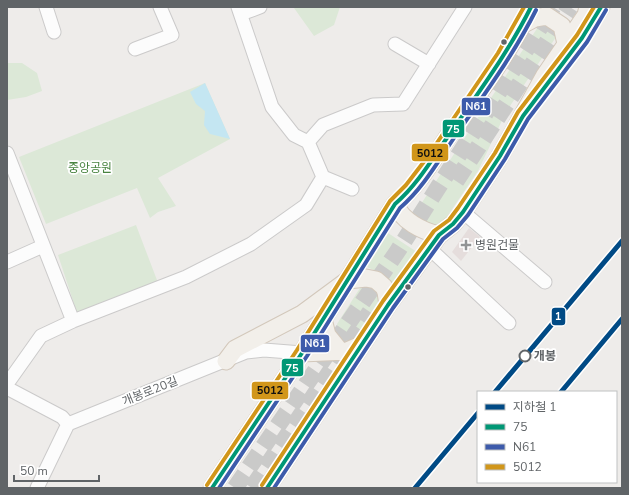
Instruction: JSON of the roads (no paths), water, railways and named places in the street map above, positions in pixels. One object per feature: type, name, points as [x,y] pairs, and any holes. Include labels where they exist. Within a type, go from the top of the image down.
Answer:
[{"type":"main road","points":[[212,488],[302,353],[395,204],[409,193],[522,25],[531,7]]},
{"type":"main road","points":[[267,488],[388,305],[439,235],[453,224],[463,212],[500,156],[545,75],[586,15],[588,7]]},
{"type":"main road","points":[[523,116],[582,38],[601,7]]},
{"type":"main road","points":[[522,25],[535,18],[547,16],[562,26],[566,44]]},
{"type":"main road","points":[[395,204],[402,216],[426,231],[439,235]]},
{"type":"main road","points":[[384,222],[395,224],[429,248]]},
{"type":"main road","points":[[226,361],[234,349],[292,320],[319,303],[348,280],[366,278],[376,280],[384,287],[388,305]]},
{"type":"main road","points":[[323,319],[327,335],[340,351]]},
{"type":"main road","points":[[302,353],[352,350],[361,345]]},
{"type":"street","points":[[46,7],[54,32]]},
{"type":"street","points":[[135,49],[172,35],[160,7]]},
{"type":"street","points":[[260,7],[239,10],[272,107],[294,135],[308,142],[323,177],[352,189]]},
{"type":"street","points":[[308,142],[323,125],[373,105],[403,104],[465,7]]},
{"type":"street","points":[[395,44],[429,64]]},
{"type":"street","points":[[7,153],[73,321]]},
{"type":"street","points":[[7,384],[41,336],[73,321],[186,277],[251,244],[306,205],[323,177]]},
{"type":"street","points":[[463,212],[545,282]]},
{"type":"street","points":[[7,262],[43,246]]},
{"type":"street","points":[[429,248],[509,323]]},
{"type":"street","name":"개봉로20길","points":[[68,424],[256,350],[302,353]]},
{"type":"street","points":[[7,388],[62,417],[68,424],[38,488]]},
{"type":"water","points":[[205,83],[230,139],[210,134],[204,125],[205,111],[196,104],[190,92]]},
{"type":"tunnel","points":[[235,488],[397,252],[553,7]]},
{"type":"tunnel","points":[[456,181],[570,7]]},
{"type":"tunnel","points":[[252,488],[370,312]]},
{"type":"metro line","name":"1","points":[[496,391],[622,241]]},
{"type":"metro line","name":"1","points":[[562,391],[622,319]]},
{"type":"metro line","name":"1","points":[[415,488],[477,414]]},
{"type":"place","name":"병원건물","points":[[466,245]]},
{"type":"place","name":"개봉","points":[[525,356]]},
{"type":"park label","name":"중앙공원","points":[[90,168]]}]
